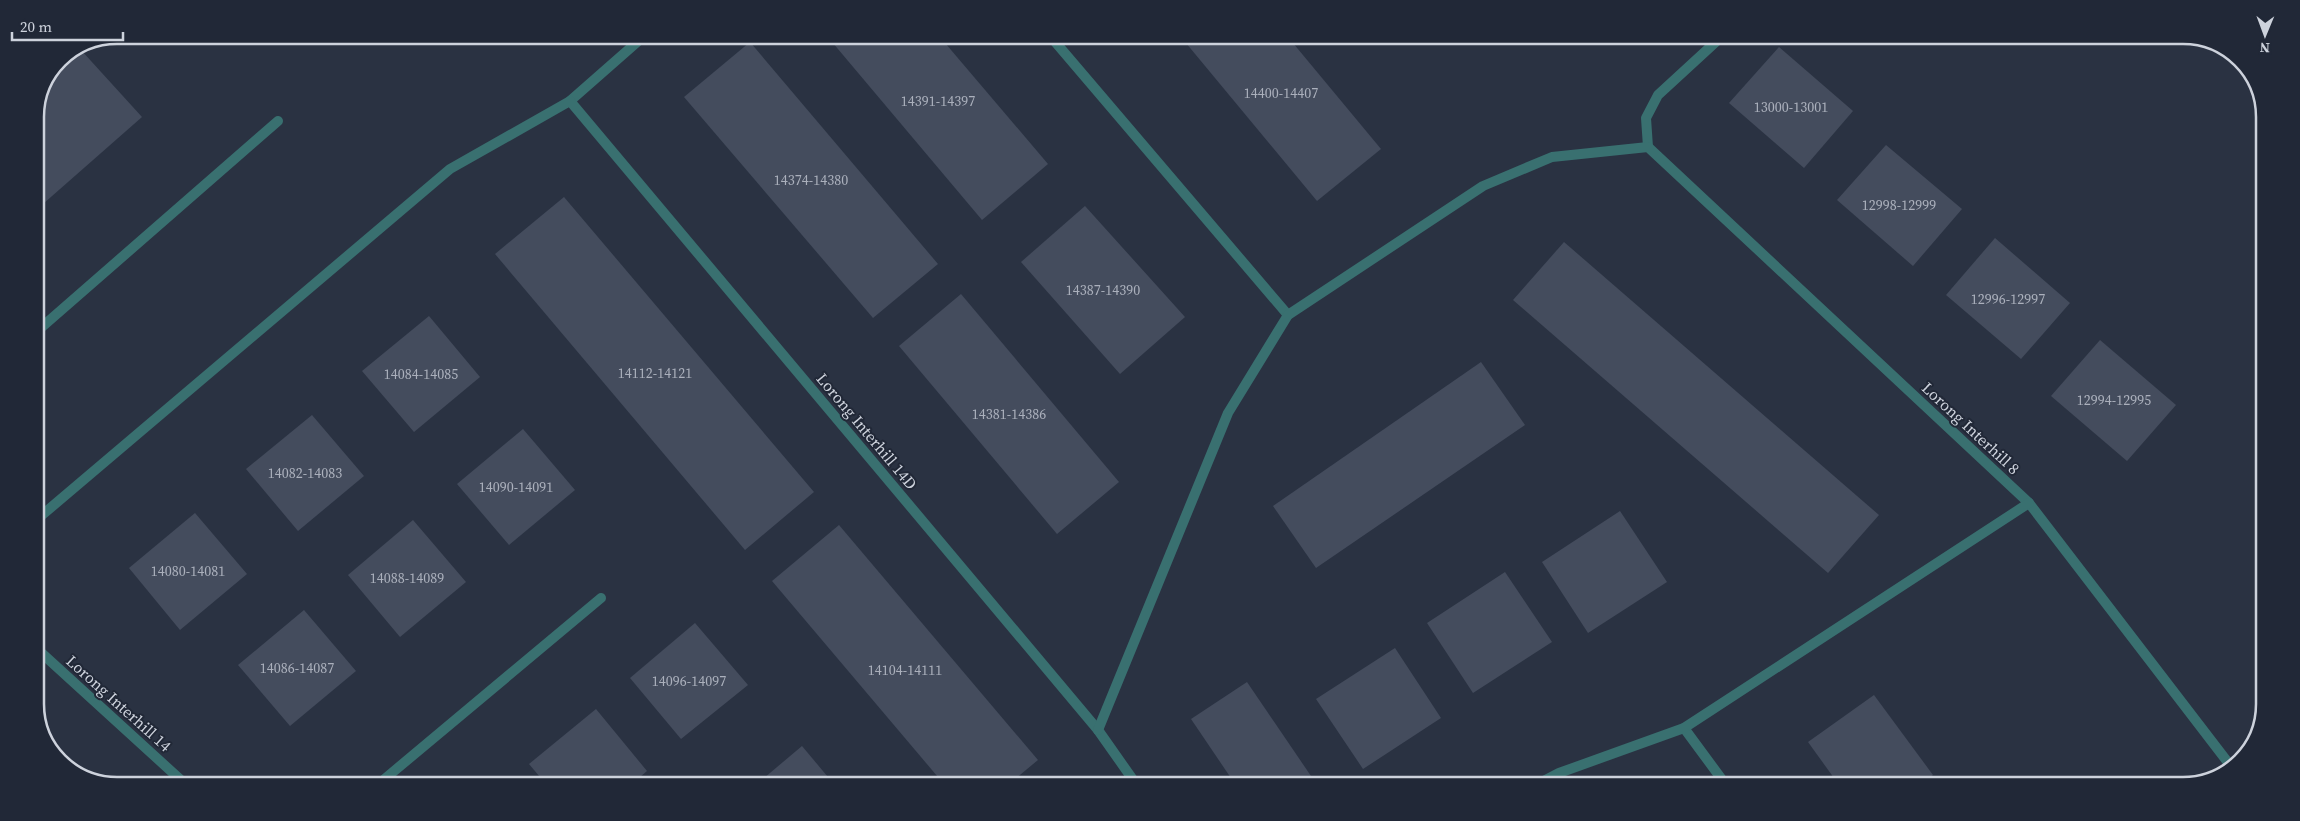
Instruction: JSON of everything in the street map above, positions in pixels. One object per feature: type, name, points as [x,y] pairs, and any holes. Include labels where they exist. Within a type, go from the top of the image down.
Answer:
[{"type":"street","points":[[44,513],[450,169],[570,101],[635,44]]},
{"type":"street","points":[[1057,44],[1288,315]]},
{"type":"street","points":[[1098,730],[1228,413],[1288,315],[1483,186],[1552,157],[1648,147],[1646,118],[1658,95],[1713,44]]},
{"type":"street","name":"Lorong Interhill 14D","points":[[570,101],[1098,730],[1131,777]]},
{"type":"street","points":[[44,325],[278,121]]},
{"type":"street","name":"Lorong Interhill 8","points":[[1648,147],[2029,503],[2228,762]]},
{"type":"street","points":[[1551,777],[1684,728],[2029,503]]},
{"type":"street","points":[[386,777],[601,598]]},
{"type":"street","name":"Lorong Interhill 14","points":[[44,654],[178,777]]},
{"type":"street","points":[[1684,728],[1720,777]]},
{"type":"building","points":[[748,44],[752,44],[938,264],[873,318],[684,97]]},
{"type":"building","points":[[834,44],[946,44],[1048,164],[982,220]]},
{"type":"building","points":[[1187,44],[1294,44],[1381,149],[1317,201]]},
{"type":"building","points":[[1779,47],[1853,111],[1804,168],[1729,103]]},
{"type":"building","points":[[83,52],[142,117],[44,203],[45,103],[49,89],[65,65]]},
{"type":"building","points":[[1886,145],[1962,209],[1913,266],[1837,200]]},
{"type":"building","points":[[564,197],[814,492],[745,550],[495,254]]},
{"type":"building","points":[[1085,206],[1185,317],[1120,374],[1021,262]]},
{"type":"building","points":[[1995,238],[2070,303],[2021,359],[1946,295]]},
{"type":"building","points":[[1564,242],[1879,515],[1828,573],[1513,300]]},
{"type":"building","points":[[961,294],[1119,482],[1057,534],[899,346]]},
{"type":"building","points":[[429,316],[480,377],[414,432],[362,371]]},
{"type":"building","points":[[2100,340],[2176,405],[2127,461],[2051,396]]},
{"type":"building","points":[[1481,362],[1525,425],[1316,568],[1273,506]]},
{"type":"building","points":[[312,415],[364,476],[298,531],[246,469]]},
{"type":"building","points":[[523,429],[575,490],[509,545],[457,484]]},
{"type":"building","points":[[1620,511],[1667,582],[1588,633],[1542,562]]},
{"type":"building","points":[[195,513],[247,574],[180,630],[129,568]]},
{"type":"building","points":[[413,520],[466,582],[400,637],[348,575]]},
{"type":"building","points":[[839,525],[1038,760],[1017,777],[938,777],[772,581]]},
{"type":"building","points":[[1505,572],[1552,642],[1473,693],[1427,623]]},
{"type":"building","points":[[304,610],[356,671],[290,726],[238,665]]},
{"type":"building","points":[[695,623],[748,685],[681,739],[630,678]]},
{"type":"building","points":[[1395,648],[1441,718],[1363,769],[1316,699]]},
{"type":"building","points":[[1247,682],[1311,776],[1230,777],[1191,719]]},
{"type":"building","points":[[1874,695],[1933,775],[1930,777],[1833,777],[1808,742]]},
{"type":"building","points":[[596,709],[647,771],[640,777],[540,777],[529,764]]},
{"type":"building","points":[[802,746],[828,777],[765,777]]}]
